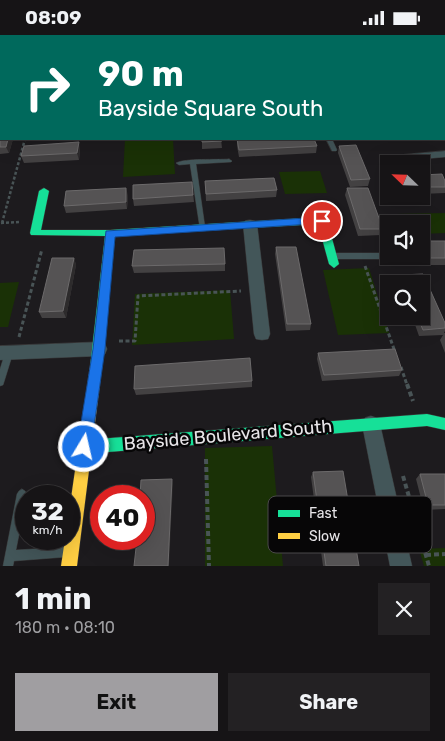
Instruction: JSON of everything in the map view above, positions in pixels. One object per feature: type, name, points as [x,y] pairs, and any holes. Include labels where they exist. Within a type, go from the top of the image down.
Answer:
[{"type":"street","points":[[430,155],[445,154]]},
{"type":"street","points":[[44,191],[35,233],[110,233],[322,221],[333,260]]},
{"type":"street","points":[[250,224],[262,334]]},
{"type":"street","points":[[69,566],[99,346],[110,233]]},
{"type":"street","points":[[8,353],[99,346]]},
{"type":"street","name":"Bayside Boulevard South","points":[[84,447],[428,420],[445,425]]},
{"type":"street","points":[[371,424],[386,496]]},
{"type":"street","points":[[398,553],[401,566]]},
{"type":"lane","points":[[329,140],[334,150]]},
{"type":"lane","points":[[179,163],[229,161]]},
{"type":"lane","points":[[193,162],[202,227]]},
{"type":"lane","points":[[333,260],[361,256],[380,256]]},
{"type":"lane","points":[[0,382],[8,353]]},
{"type":"lane","points":[[15,530],[9,561],[71,552]]},
{"type":"path","points":[[25,140],[1,223],[25,222]]},
{"type":"path","points":[[8,353],[45,232]]},
{"type":"path","points":[[361,256],[397,357]]},
{"type":"path","points":[[99,346],[135,341],[138,296],[257,291]]},
{"type":"path","points":[[400,366],[420,421]]},
{"type":"path","points":[[205,437],[209,566]]},
{"type":"path","points":[[401,470],[409,496]]},
{"type":"path","points":[[429,566],[426,555],[445,553]]},
{"type":"green space","points":[[125,140],[173,140],[175,174],[123,177]]},
{"type":"green space","points":[[320,171],[327,193],[285,194],[279,172]]},
{"type":"green space","points":[[445,213],[445,233],[430,234],[430,215],[396,214]]},
{"type":"green space","points":[[369,268],[380,304],[380,325],[387,325],[389,333],[338,335],[323,270]]},
{"type":"green space","points":[[19,282],[8,327],[0,327],[0,283]]},
{"type":"green space","points":[[230,290],[234,339],[132,345],[135,294]]},
{"type":"green space","points":[[272,446],[277,496],[268,496],[268,553],[282,553],[283,566],[205,566],[205,448]]},
{"type":"green space","points":[[432,548],[445,548],[445,566],[424,566],[420,553],[432,553]]},
{"type":"building","points":[[0,140],[8,140],[6,147],[0,147]]},
{"type":"building","points":[[202,140],[222,141],[202,142]]},
{"type":"building","points":[[237,140],[314,140],[317,146],[239,150]]},
{"type":"building","points":[[79,142],[77,153],[21,156],[24,146]]},
{"type":"building","points":[[356,145],[370,179],[351,180],[339,146]]},
{"type":"building","points":[[442,174],[445,187],[430,187],[430,175]]},
{"type":"building","points":[[274,178],[277,190],[206,194],[205,181]]},
{"type":"building","points":[[192,182],[193,195],[133,199],[133,185]]},
{"type":"building","points":[[126,188],[126,202],[64,206],[66,191]]},
{"type":"building","points":[[347,188],[368,188],[380,221],[380,229],[360,229]]},
{"type":"building","points":[[430,241],[445,241],[445,258],[430,258]]},
{"type":"building","points":[[276,247],[296,247],[311,324],[287,324]]},
{"type":"building","points":[[224,248],[225,264],[132,266],[134,250]]},
{"type":"building","points":[[52,258],[74,258],[63,311],[39,312]]},
{"type":"building","points":[[430,290],[445,323],[445,328],[423,330],[421,325],[430,325]]},
{"type":"building","points":[[395,349],[402,370],[344,374],[324,375],[318,353]]},
{"type":"building","points":[[250,358],[252,381],[134,389],[135,366]]},
{"type":"building","points":[[343,471],[347,496],[316,496],[313,472]]},
{"type":"building","points":[[420,474],[445,474],[445,505],[432,505],[432,496],[426,496]]},
{"type":"building","points":[[172,479],[168,566],[134,566],[136,550],[155,550],[155,485],[141,485],[141,480]]},
{"type":"building","points":[[324,553],[357,553],[359,566],[326,566]]},
{"type":"traffic: fast","points":[[44,191],[35,233],[110,233],[322,220],[334,264]]},
{"type":"traffic: fast","points":[[96,367],[110,233]]},
{"type":"traffic: fast","points":[[84,447],[427,420],[445,424]]},
{"type":"traffic: slow","points":[[69,566],[96,367]]},
{"type":"route","points":[[84,447],[99,349],[110,233],[322,221]]}]
